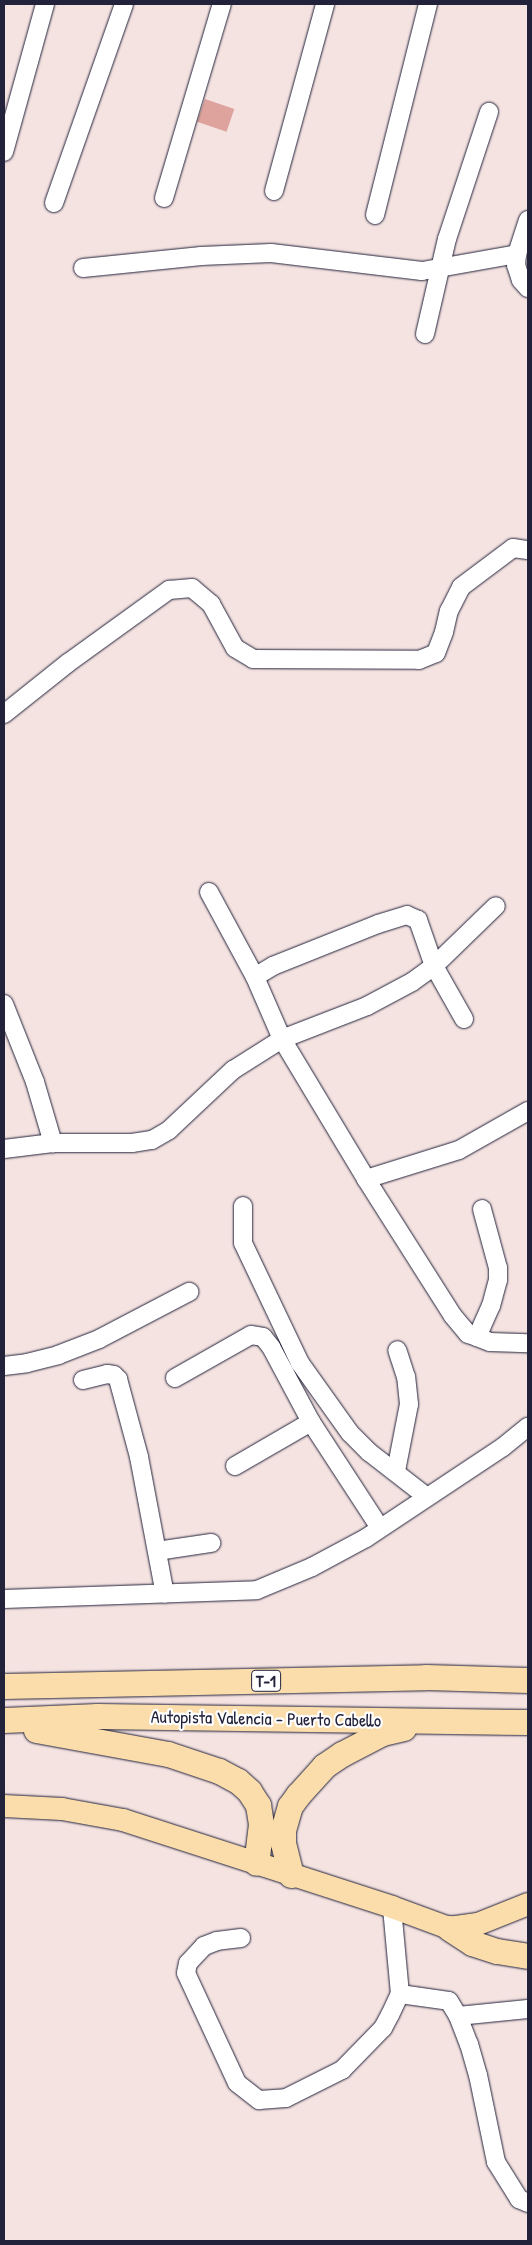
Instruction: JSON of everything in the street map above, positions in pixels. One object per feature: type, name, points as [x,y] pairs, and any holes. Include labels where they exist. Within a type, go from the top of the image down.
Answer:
[{"type":"highway","name":"Autopista Valencia - Puerto Cabello","points":[[4,1686],[426,1677],[528,1680]]},
{"type":"highway","name":"Autopista Valencia - Puerto Cabello","points":[[4,1720],[97,1716],[528,1722]]},
{"type":"highway","points":[[291,1875],[283,1843],[285,1818],[298,1795],[324,1766],[362,1742],[382,1733],[401,1728],[450,1722]]},
{"type":"highway","points":[[4,1725],[168,1754],[219,1771],[238,1781],[250,1791],[258,1805],[261,1824],[256,1862]]},
{"type":"highway","points":[[449,1928],[472,1944],[497,1952],[528,1956]]},
{"type":"main road","points":[[4,1806],[62,1809],[123,1820],[392,1907],[449,1928],[478,1924],[528,1904]]},
{"type":"street","points":[[4,152],[45,4]]},
{"type":"street","points":[[54,203],[124,4]]},
{"type":"street","points":[[164,198],[222,4]]},
{"type":"street","points":[[274,191],[325,4]]},
{"type":"street","points":[[375,215],[428,4]]},
{"type":"street","points":[[425,334],[439,270],[489,112]]},
{"type":"street","points":[[528,220],[517,254],[516,265],[521,280],[528,288]]},
{"type":"street","points":[[83,268],[201,256],[271,253],[406,270],[439,270],[517,254]]},
{"type":"street","points":[[4,714],[68,663],[169,590],[192,588],[211,604],[236,648],[253,659],[419,660],[436,653],[444,632],[448,611],[461,587],[513,548],[528,550]]},
{"type":"street","points":[[208,892],[255,977],[282,1039],[366,1179],[453,1316],[468,1334],[490,1342],[528,1343]]},
{"type":"street","points":[[4,1149],[52,1143],[132,1143],[152,1140],[169,1130],[233,1070],[282,1039],[367,1006],[412,982],[434,966],[496,906]]},
{"type":"street","points":[[255,977],[273,966],[378,924],[408,916],[418,920],[434,966],[464,1019]]},
{"type":"street","points":[[4,1004],[35,1082],[52,1143]]},
{"type":"street","points":[[366,1179],[459,1150],[528,1111]]},
{"type":"street","points":[[243,1206],[243,1243],[300,1363],[350,1433],[369,1452],[396,1471],[427,1497]]},
{"type":"street","points":[[477,1337],[491,1306],[498,1280],[498,1268],[482,1209]]},
{"type":"street","points":[[4,1366],[27,1363],[99,1339],[189,1292]]},
{"type":"street","points":[[175,1378],[251,1335],[263,1337],[271,1347],[311,1422],[380,1528]]},
{"type":"street","points":[[396,1471],[409,1404],[406,1377],[397,1350]]},
{"type":"street","points":[[83,1380],[108,1374],[114,1374],[118,1379],[139,1456],[165,1594]]},
{"type":"street","points":[[235,1466],[311,1422]]},
{"type":"street","points":[[4,1599],[257,1590],[312,1567],[380,1528],[503,1447],[528,1428]]},
{"type":"street","points":[[157,1551],[212,1543]]},
{"type":"street","points":[[241,1938],[217,1940],[204,1946],[188,1963],[186,1973],[237,2083],[259,2100],[286,2098],[342,2070],[383,2028],[400,1994],[392,1907]]},
{"type":"street","points":[[400,1994],[449,2001],[458,2016],[469,2044],[478,2075],[496,2162],[518,2199],[528,2203]]},
{"type":"street","points":[[458,2016],[528,2009]]},
{"type":"building","points":[[205,99],[234,109],[226,132],[197,122]]}]
